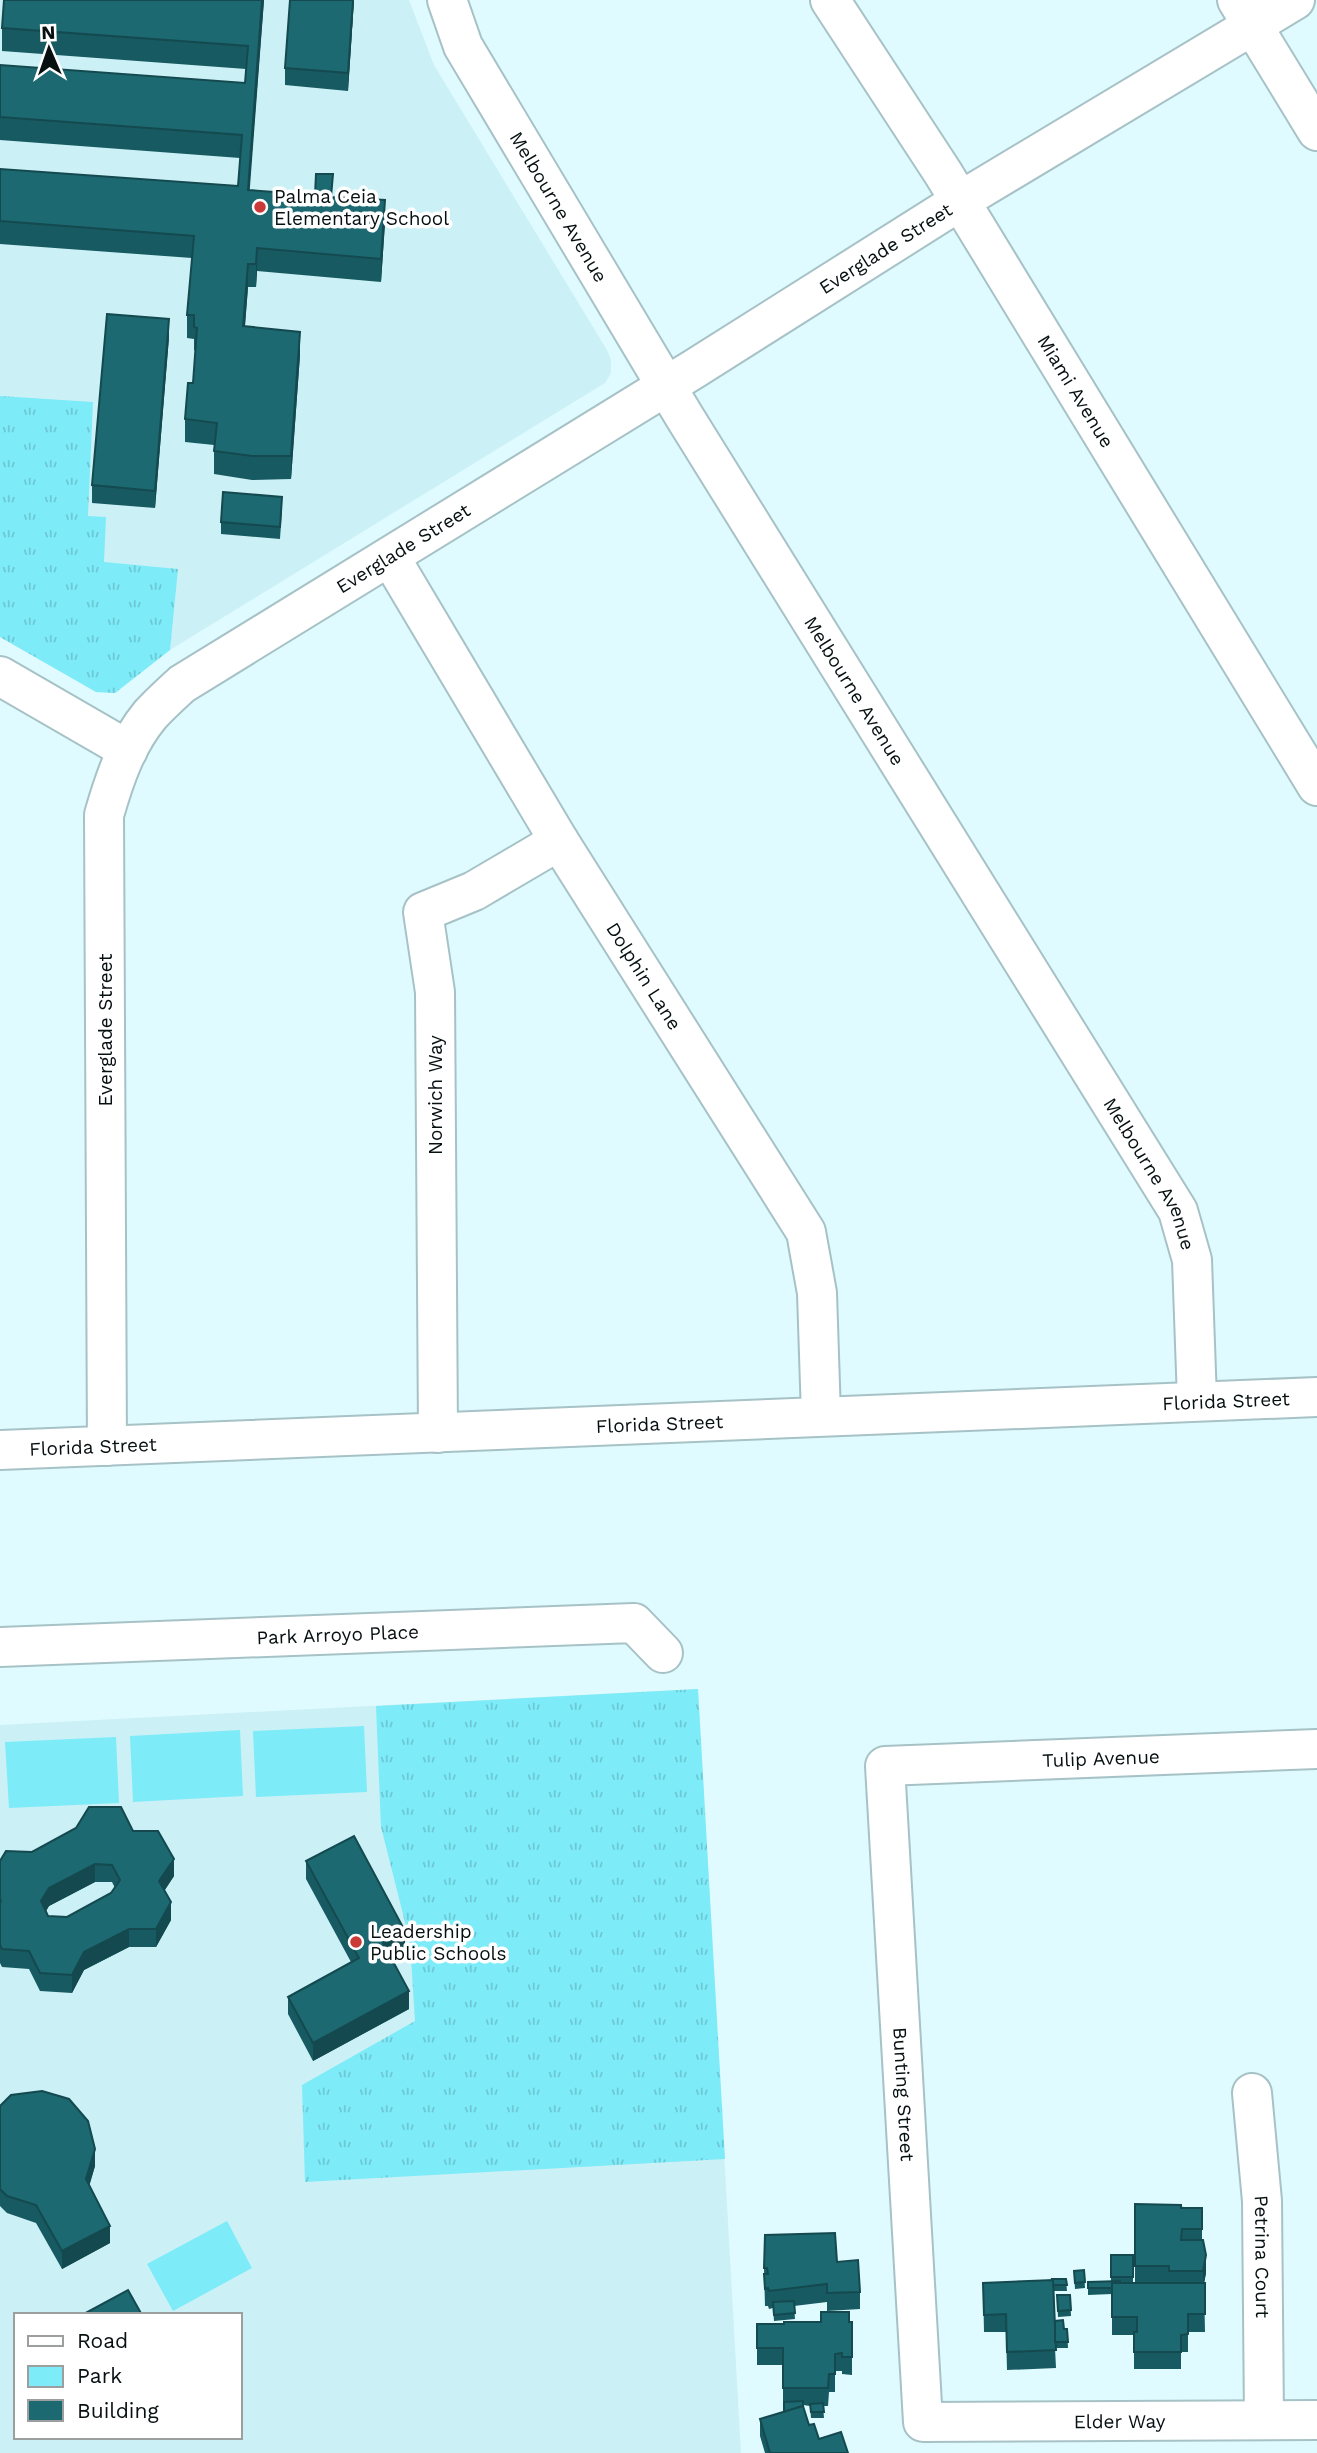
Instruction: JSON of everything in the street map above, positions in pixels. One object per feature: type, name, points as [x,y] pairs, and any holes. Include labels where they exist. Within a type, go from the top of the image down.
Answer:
[{"type":"street","name":"Melbourne Avenue","points":[[447,0],[463,47],[666,386],[1178,1211],[1192,1261],[1197,1400]]},
{"type":"street","name":"Miami Avenue","points":[[830,0],[960,201],[1317,786]]},
{"type":"street","name":"Everglade Street","points":[[107,1446],[104,815],[115,778],[128,750],[150,716],[182,684],[666,386],[960,201],[1245,13],[1295,0]]},
{"type":"street","points":[[1245,13],[1317,131]]},
{"type":"street","name":"Dolphin Lane","points":[[390,557],[559,841],[806,1231],[817,1293],[821,1416]]},
{"type":"street","points":[[0,676],[128,750]]},
{"type":"street","name":"Norwich Way","points":[[439,1433],[435,992],[423,912],[474,891],[559,841]]},
{"type":"street","name":"Florida Street","points":[[0,1450],[1317,1397]]},
{"type":"street","name":"Park Arroyo Place","points":[[0,1647],[634,1623],[663,1653]]},
{"type":"street","name":"Tulip Avenue","points":[[885,1766],[1317,1749]]},
{"type":"street","name":"Bunting Street","points":[[885,1766],[923,2422]]},
{"type":"street","name":"Petrina Court","points":[[1252,2093],[1262,2201],[1264,2420]]},
{"type":"street","name":"Elder Way","points":[[923,2422],[1317,2420]]},
{"type":"shaded area","name":"Palma Ceia Elementary School","points":[[0,0],[409,0],[434,65],[607,350],[611,360],[611,373],[605,383],[170,650],[115,693],[96,692],[0,637]]},
{"type":"shaded area","name":"Leadership Public Schools","points":[[698,1689],[741,2453],[0,2453],[0,1725]]},
{"type":"green space","points":[[0,396],[93,402],[88,516],[106,517],[104,562],[178,569],[170,650],[115,693],[96,692],[0,637]]},
{"type":"green space","points":[[698,1689],[725,2159],[305,2182],[302,2085],[415,2021],[410,1942],[381,1827],[376,1706]]},
{"type":"green space","points":[[364,1726],[367,1792],[256,1797],[253,1731]]},
{"type":"green space","points":[[240,1730],[243,1796],[133,1802],[130,1736]]},
{"type":"green space","points":[[116,1737],[119,1803],[9,1808],[5,1742]]},
{"type":"green space","points":[[227,2221],[252,2268],[173,2311],[147,2264]]},
{"type":"building","points":[[4,0],[262,0],[248,190],[315,195],[316,174],[333,174],[331,197],[385,200],[381,259],[257,248],[256,264],[248,264],[243,326],[300,332],[291,456],[252,456],[214,451],[217,423],[185,419],[188,383],[193,383],[197,328],[194,327],[194,315],[187,315],[194,236],[0,221],[0,169],[238,186],[242,135],[0,117],[0,65],[245,83],[248,46],[2,28]]},
{"type":"building","points":[[290,0],[353,0],[348,73],[285,68]]},
{"type":"building","points":[[107,314],[169,319],[155,491],[92,485]]},
{"type":"building","points":[[223,492],[282,497],[280,527],[221,522]]},
{"type":"building","points":[[89,1807],[121,1807],[133,1831],[158,1831],[174,1859],[159,1881],[171,1902],[156,1929],[129,1929],[84,1952],[72,1975],[40,1973],[29,1951],[2,1949],[0,1945],[0,1861],[6,1851],[32,1852],[76,1828]],"holes":[[[95,1864],[112,1865],[120,1880],[111,1893],[67,1917],[48,1916],[41,1901],[49,1888]]]},
{"type":"building","points":[[354,1836],[405,1931],[383,1943],[409,1991],[313,2043],[288,1997],[359,1958],[306,1861]]},
{"type":"building","points":[[42,2091],[69,2099],[88,2121],[95,2149],[86,2179],[110,2226],[62,2251],[36,2205],[7,2196],[0,2189],[0,2106],[11,2095]]},
{"type":"building","points":[[1135,2204],[1202,2208],[1202,2229],[1182,2229],[1181,2240],[1203,2240],[1206,2255],[1203,2271],[1169,2271],[1169,2266],[1135,2266]]},
{"type":"building","points":[[835,2233],[837,2262],[858,2260],[860,2292],[827,2293],[827,2284],[769,2291],[768,2288],[765,2289],[764,2274],[768,2274],[767,2268],[764,2268],[765,2235]]},
{"type":"building","points":[[1111,2255],[1133,2255],[1133,2277],[1111,2277]]},
{"type":"building","points":[[1084,2270],[1085,2282],[1075,2283],[1074,2271]]},
{"type":"building","points":[[1052,2279],[1066,2279],[1067,2285],[1053,2285]]},
{"type":"building","points":[[1053,2280],[1056,2350],[1007,2352],[1006,2314],[984,2315],[983,2283]]},
{"type":"building","points":[[1120,2281],[1112,2283],[1112,2288],[1088,2288],[1088,2282]]},
{"type":"building","points":[[1112,2283],[1205,2283],[1205,2314],[1188,2314],[1188,2334],[1181,2335],[1181,2352],[1134,2352],[1137,2317],[1112,2317]]},
{"type":"building","points":[[128,2290],[141,2313],[86,2313]]},
{"type":"building","points":[[1057,2295],[1070,2295],[1071,2310],[1058,2311]]},
{"type":"building","points":[[794,2301],[795,2313],[774,2315],[773,2302]]},
{"type":"building","points":[[821,2312],[849,2312],[849,2322],[852,2322],[852,2357],[842,2357],[842,2353],[835,2354],[835,2374],[829,2374],[828,2388],[783,2388],[783,2348],[757,2348],[757,2324],[821,2322]]},
{"type":"building","points":[[1063,2320],[1068,2342],[1055,2342],[1055,2321]]},
{"type":"building","points":[[803,2401],[803,2406],[784,2412],[784,2402]]},
{"type":"building","points":[[823,2403],[824,2412],[811,2412],[810,2404]]},
{"type":"building","points":[[803,2406],[809,2425],[814,2424],[819,2439],[841,2432],[848,2453],[770,2453],[760,2419]]},
{"type":"place","name":"Palma Ceia Elementary School","points":[[260,207]]},
{"type":"place","name":"Leadership Public Schools","points":[[356,1942]]}]
